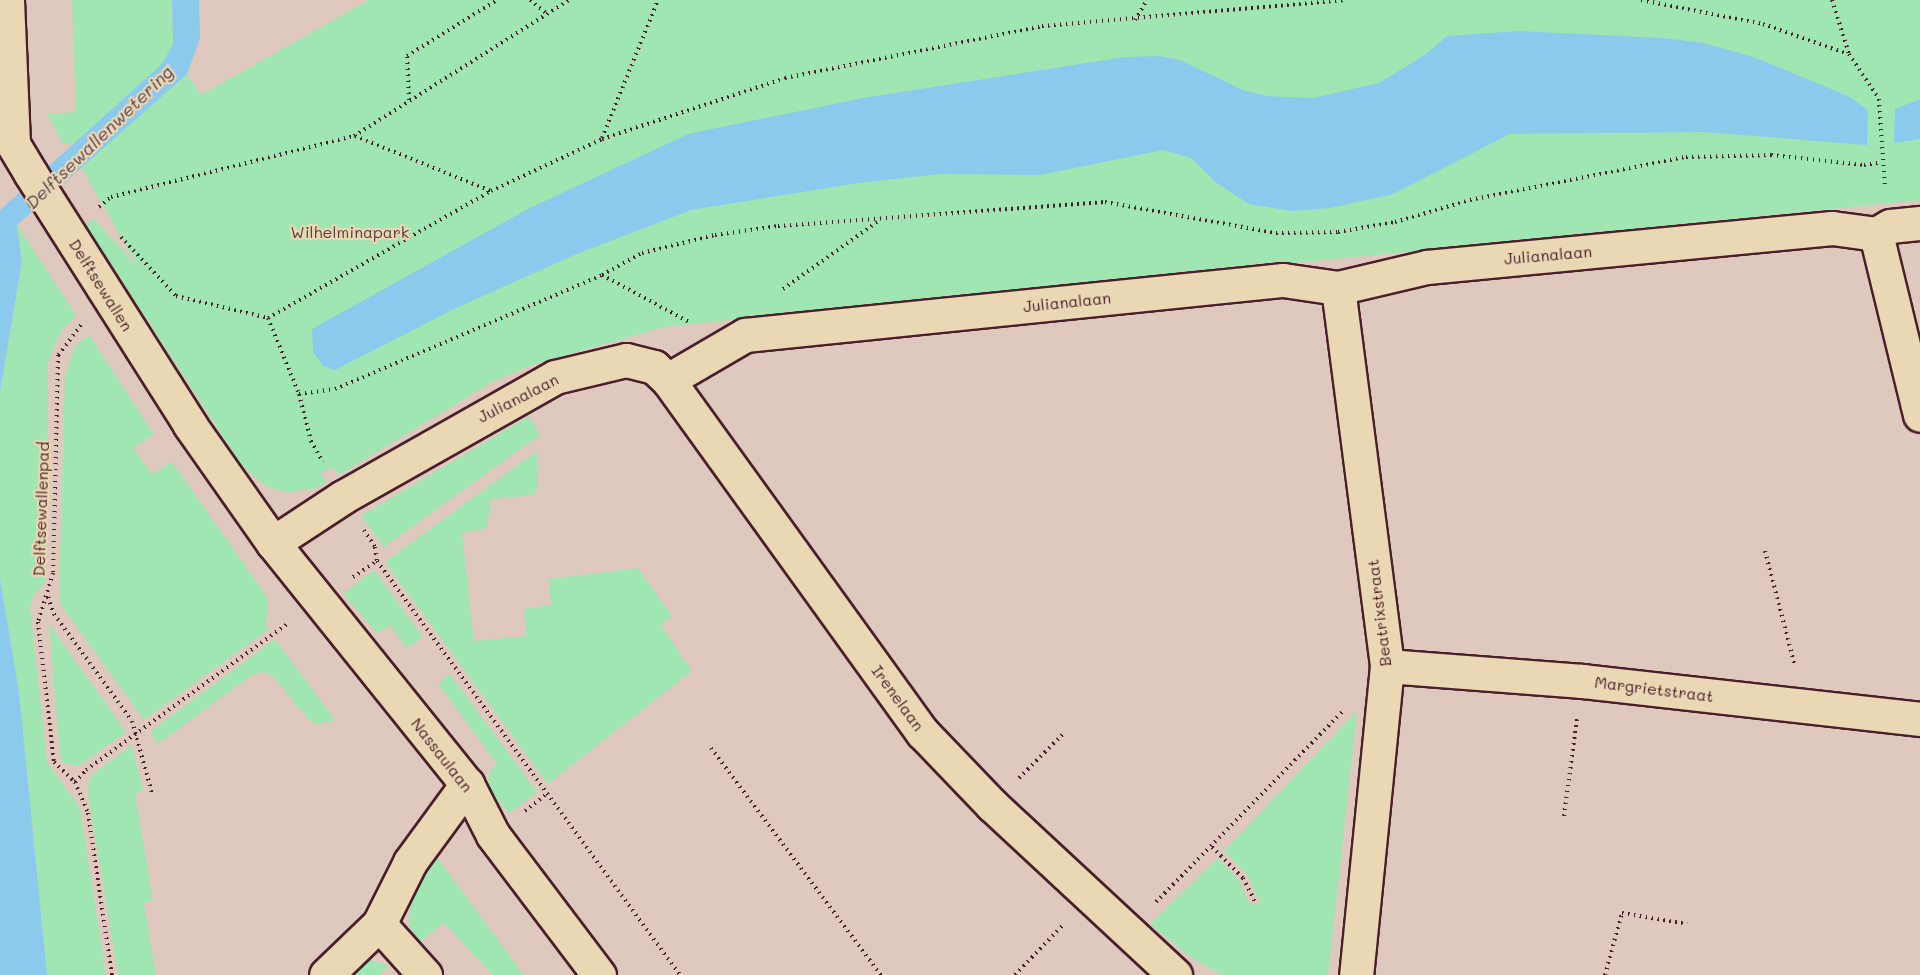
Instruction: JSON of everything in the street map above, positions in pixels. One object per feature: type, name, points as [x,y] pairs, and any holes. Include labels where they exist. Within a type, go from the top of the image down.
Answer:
[{"type":"street","name":"Delftsewallen","points":[[7,0],[13,144],[112,303],[273,543]]},
{"type":"street","name":"Julianalaan","points":[[273,543],[343,496],[555,377],[626,360],[654,367],[668,380],[746,335],[1283,280],[1338,288],[1439,266],[1832,228],[1876,234],[1890,226],[1920,223]]},
{"type":"street","points":[[1876,234],[1920,415]]},
{"type":"street","name":"Beatrixstraat","points":[[1338,288],[1387,666],[1356,975]]},
{"type":"street","name":"Irenelaan","points":[[668,380],[923,733],[992,805],[1126,932],[1175,975]]},
{"type":"street","name":"Nassaulaan","points":[[273,543],[467,784],[493,835],[599,975]]},
{"type":"street","name":"Margrietstraat","points":[[1387,666],[1582,681],[1806,708],[1920,719]]},
{"type":"street","points":[[326,975],[380,924],[410,862],[467,784]]},
{"type":"street","points":[[380,924],[425,975]]},
{"type":"path","points":[[409,100],[407,56],[497,0]]},
{"type":"path","points":[[530,0],[547,14]]},
{"type":"path","points":[[96,210],[111,197],[354,136],[569,0]]},
{"type":"path","points":[[602,139],[658,0]]},
{"type":"path","points":[[1134,20],[1148,0]]},
{"type":"path","points":[[112,227],[176,296],[268,318],[491,190],[602,139],[785,78],[1042,26],[1134,20],[1345,0]]},
{"type":"path","points":[[1641,0],[1763,24],[1849,54]]},
{"type":"path","points":[[298,394],[334,389],[602,275],[642,253],[715,235],[882,218],[1105,202],[1276,233],[1338,232],[1395,222],[1470,200],[1686,157],[1771,155],[1864,165],[1882,162],[1879,99],[1849,54],[1832,0]]},
{"type":"path","points":[[354,136],[491,190]]},
{"type":"path","points":[[90,202],[104,219]]},
{"type":"path","points":[[774,332],[774,306],[791,280],[882,218]]},
{"type":"path","points":[[602,275],[681,315],[717,350]]},
{"type":"path","name":"Delftsewallenpad","points":[[112,303],[81,325],[58,355],[53,573],[48,596],[38,622],[54,762],[75,782],[88,813],[112,975]]},
{"type":"path","points":[[268,318],[298,394],[311,441],[375,547],[377,561],[680,975]]},
{"type":"path","points":[[1765,551],[1806,708]]},
{"type":"path","points":[[75,782],[86,770],[318,600],[377,561]]},
{"type":"path","points":[[48,596],[54,614],[132,721],[152,793]]},
{"type":"path","points":[[1564,816],[1582,681]]},
{"type":"path","points":[[1126,932],[1212,847],[1345,709]]},
{"type":"path","points":[[992,805],[1065,732]]},
{"type":"path","points":[[711,748],[881,975]]},
{"type":"path","points":[[1212,847],[1243,878],[1256,904]]},
{"type":"path","points":[[1015,975],[1090,897]]},
{"type":"path","points":[[1605,975],[1622,913],[1687,924]]},
{"type":"green space","points":[[72,0],[172,0],[173,44],[162,64],[76,145],[63,143],[47,114],[76,112]]},
{"type":"green space","name":"Wilhelminapark","points":[[369,0],[1920,0],[1920,200],[1285,264],[1275,262],[664,327],[535,364],[494,381],[339,475],[332,467],[321,473],[326,483],[314,489],[283,492],[264,485],[242,466],[86,225],[94,219],[138,267],[80,165],[187,74],[201,95]]},
{"type":"green space","points":[[17,225],[76,315],[60,333],[48,362],[46,582],[32,597],[30,608],[47,762],[80,808],[106,975],[47,975],[19,692],[0,579],[0,392],[22,261]]},
{"type":"green space","points":[[89,335],[154,434],[133,448],[152,474],[172,462],[268,598],[266,625],[269,629],[144,720],[61,605],[59,594],[65,376],[75,346]]},
{"type":"green space","points":[[529,416],[540,435],[384,547],[361,516]]},
{"type":"green space","points":[[537,451],[538,487],[534,495],[491,499],[487,528],[462,533],[474,641],[526,636],[524,609],[551,605],[549,579],[638,568],[672,616],[661,625],[692,671],[548,784],[385,562]]},
{"type":"green space","points":[[374,570],[423,637],[407,648],[390,625],[377,633],[343,594]]},
{"type":"green space","points":[[49,624],[126,732],[79,766],[63,763],[60,754]]},
{"type":"green space","points":[[275,639],[335,720],[316,724],[308,719],[272,675],[264,672],[253,674],[157,745],[151,731]]},
{"type":"green space","points":[[450,674],[537,792],[509,814],[487,786],[491,769],[497,764],[438,683]]},
{"type":"green space","points":[[1357,711],[1328,975],[1222,975],[1190,957],[1150,924],[1218,858],[1239,880],[1249,903],[1260,903],[1247,874],[1224,851]]},
{"type":"green space","points":[[132,745],[143,790],[135,794],[153,900],[144,903],[156,975],[118,975],[88,795],[89,780],[94,773]]},
{"type":"green space","points":[[436,856],[524,975],[493,975],[444,923],[420,942],[409,927],[409,896]]},
{"type":"green space","points":[[366,959],[389,965],[379,975],[349,975]]},
{"type":"water","name":"Delftsewallenwetering","points":[[172,0],[199,0],[200,39],[187,74],[17,225],[22,261],[0,392],[0,210],[162,64],[173,44]]},
{"type":"water","points":[[1519,31],[1663,38],[1704,43],[1756,58],[1848,96],[1868,110],[1867,145],[1703,132],[1510,134],[1393,194],[1330,208],[1291,211],[1249,204],[1218,184],[1191,158],[1163,150],[1040,175],[941,174],[858,183],[691,210],[574,255],[452,310],[335,370],[323,366],[313,352],[312,329],[528,209],[688,134],[863,98],[1125,57],[1159,56],[1180,60],[1243,90],[1267,96],[1313,98],[1379,83],[1426,54],[1447,36]]},
{"type":"water","points":[[1920,99],[1920,139],[1894,143],[1895,109]]},
{"type":"water","points":[[0,579],[19,692],[47,975],[0,975]]}]
